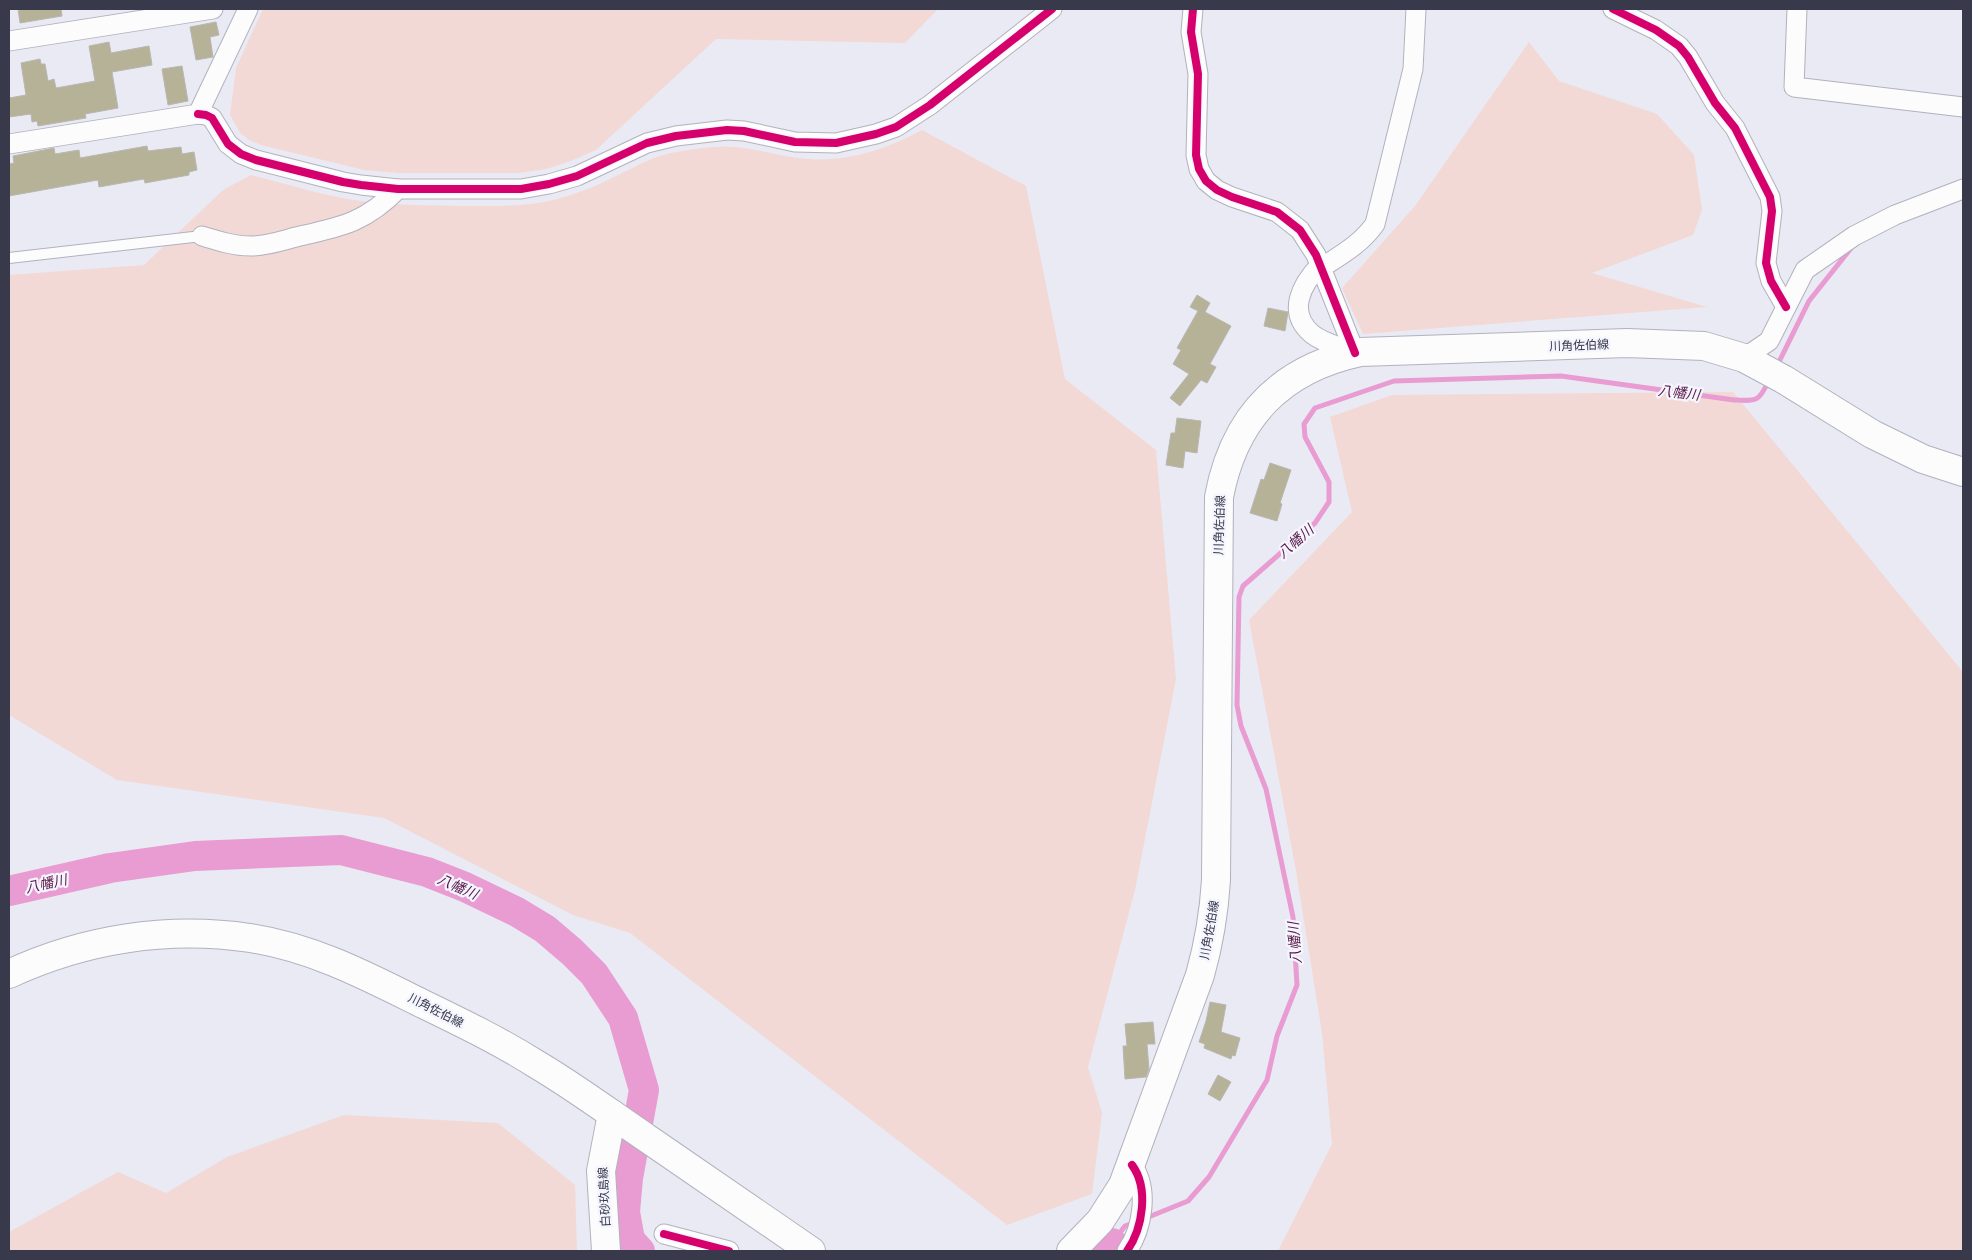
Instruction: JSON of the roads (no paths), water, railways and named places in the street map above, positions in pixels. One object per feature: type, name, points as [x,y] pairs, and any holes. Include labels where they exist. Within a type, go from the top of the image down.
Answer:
[{"type":"main road","name":"川角佐伯線","points":[[1071,1251],[1091,1232],[1113,1204],[1132,1165],[1200,975],[1209,944],[1216,880],[1217,517],[1222,478],[1228,458],[1243,429],[1272,393],[1304,370],[1322,362],[1355,353],[1380,350],[1627,343],[1704,346],[1752,362],[1872,434],[1923,459],[1963,472]]},
{"type":"main road","name":"川角佐伯線","points":[[9,974],[68,950],[128,937],[167,934],[220,934],[281,944],[340,963],[469,1026],[538,1064],[806,1250]]},
{"type":"main road","name":"白砂玖島線","points":[[606,1251],[601,1171],[613,1115]]},
{"type":"street","points":[[9,41],[213,9]]},
{"type":"street","points":[[198,114],[248,9]]},
{"type":"street","points":[[9,144],[198,114],[212,118],[228,144],[241,154],[256,160],[362,186],[398,189],[521,189],[577,176],[647,143],[676,136],[711,131],[744,131],[795,142],[836,143],[856,140],[889,129],[914,117],[1052,9]]},
{"type":"street","points":[[1193,9],[1191,32],[1198,74],[1196,155],[1199,169],[1206,181],[1217,190],[1232,197],[1263,206],[1289,220],[1309,241],[1355,353]]},
{"type":"street","points":[[1355,353],[1311,333],[1302,322],[1298,309],[1299,295],[1305,282],[1320,267],[1357,244],[1375,224],[1413,69],[1416,9]]},
{"type":"street","points":[[1613,9],[1656,30],[1679,46],[1688,57],[1715,103],[1735,128],[1770,197],[1772,211],[1766,263],[1771,281],[1786,307]]},
{"type":"street","points":[[1797,9],[1794,87],[1963,107]]},
{"type":"street","points":[[202,236],[221,242],[253,246],[323,231],[350,224],[371,214],[398,189]]},
{"type":"street","points":[[1752,362],[1769,341],[1805,270],[1854,236],[1895,214],[1963,189]]},
{"type":"street","points":[[1132,1165],[1141,1186],[1140,1210],[1132,1244]]},
{"type":"street","points":[[664,1234],[728,1251]]},
{"type":"lane","points":[[9,258],[202,236]]},
{"type":"waterway","name":"八幡川","points":[[1777,366],[1809,301],[1852,247]]},
{"type":"waterway","name":"八幡川","points":[[1146,1218],[1188,1201],[1209,1177],[1267,1080],[1277,1036],[1297,985],[1293,917],[1266,789],[1241,726],[1237,705],[1239,597],[1243,586],[1315,523],[1329,502],[1329,482],[1305,437],[1304,424],[1315,408],[1394,381],[1561,376],[1734,400],[1753,400],[1763,393],[1769,380]]},
{"type":"waterway","name":"八幡川","points":[[9,891],[110,868],[195,856],[341,850],[427,872],[465,887],[517,912],[545,929],[572,952],[594,974],[623,1018],[644,1090],[628,1178],[625,1212],[630,1240],[640,1251]]},
{"type":"waterway","name":"八幡川","points":[[1121,1251],[1112,1243],[1125,1226],[1133,1223]]},
{"type":"waterway","name":"八幡川","points":[[1106,1251],[1112,1243]]}]
